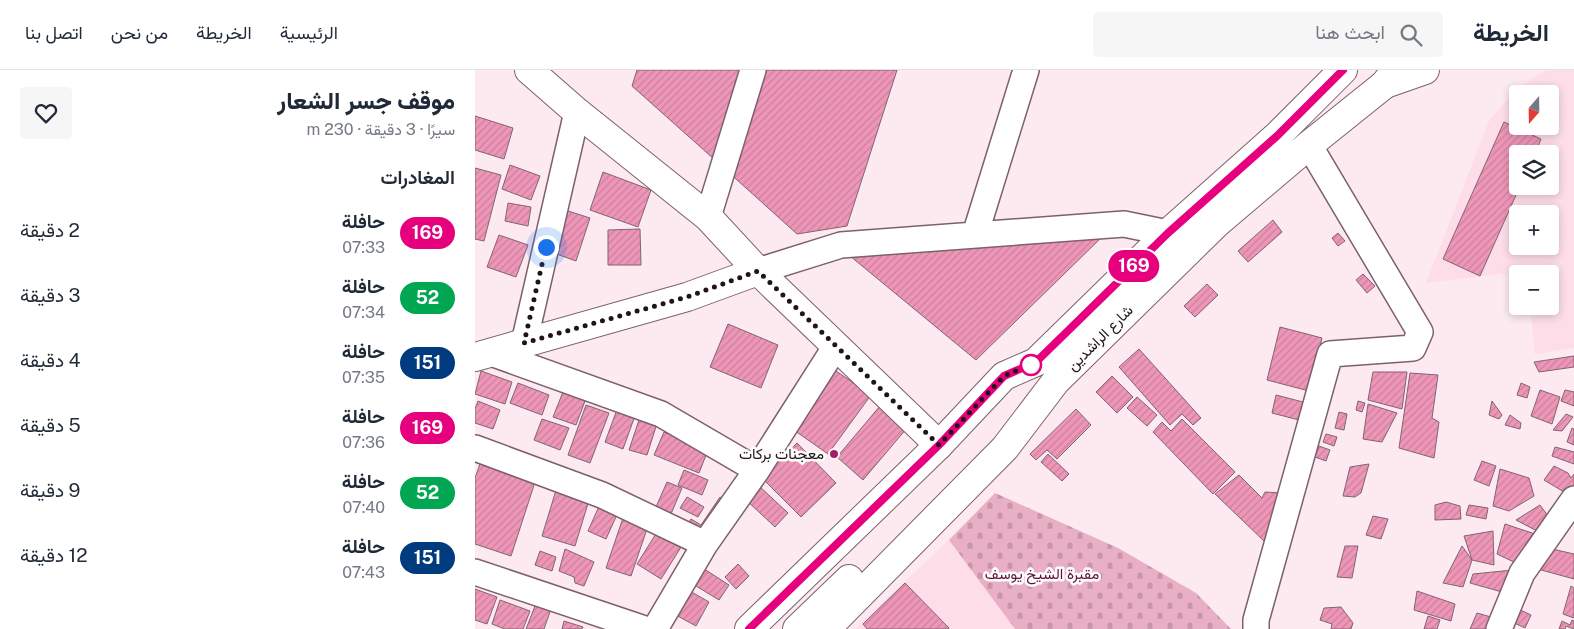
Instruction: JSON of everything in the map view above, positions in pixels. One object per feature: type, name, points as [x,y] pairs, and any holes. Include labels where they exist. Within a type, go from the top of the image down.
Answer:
[{"type":"main road","points":[[529,70],[577,112],[708,217],[758,271],[939,445]]},
{"type":"main road","name":"شارع الراشدين","points":[[749,629],[939,445],[1004,376],[1036,362],[1168,233],[1277,136],[1343,70]]},
{"type":"main road","name":"شارع الراشدين","points":[[826,629],[1005,448],[1056,382],[1217,223],[1390,77],[1425,70]]},
{"type":"main road","points":[[483,355],[687,297],[758,271]]},
{"type":"main road","points":[[797,629],[887,532],[1036,362]]},
{"type":"main road","points":[[774,629],[944,485],[1056,382]]},
{"type":"street","points":[[708,217],[753,70]]},
{"type":"street","points":[[975,235],[1026,70]]},
{"type":"street","points":[[524,343],[577,112]]},
{"type":"street","points":[[1255,629],[1330,354],[1413,348],[1420,332],[1309,145]]},
{"type":"street","points":[[758,271],[841,245],[1123,224],[1168,233]]},
{"type":"street","points":[[655,629],[705,544],[757,470],[836,346]]},
{"type":"street","points":[[483,355],[661,414],[757,470]]},
{"type":"street","points":[[475,448],[601,495],[705,544]]},
{"type":"street","points":[[1499,629],[1522,574],[1574,499]]},
{"type":"street","points":[[475,572],[645,629]]},
{"type":"shaded area","points":[[1547,70],[1574,70],[1574,348],[1535,354],[1531,315],[1559,315],[1559,265],[1509,265],[1509,273],[1426,283],[1489,121],[1509,98],[1509,135],[1559,135],[1559,85],[1524,85]]},
{"type":"shaded area","points":[[949,540],[1015,629],[855,629]]},
{"type":"green space","name":"مقبرة الشيخ يوسف","points":[[995,493],[1118,548],[1196,593],[1231,629],[1015,629],[949,540]]},
{"type":"building","points":[[637,70],[741,70],[715,160],[632,86]]},
{"type":"building","points":[[758,70],[897,70],[847,226],[797,234],[726,170]]},
{"type":"building","points":[[475,116],[513,128],[504,159],[475,150]]},
{"type":"building","points":[[1504,122],[1509,124],[1509,135],[1532,135],[1541,139],[1539,145],[1509,145],[1509,195],[1516,195],[1512,205],[1509,205],[1509,211],[1480,276],[1443,259]]},
{"type":"building","points":[[510,165],[540,176],[531,200],[502,189]]},
{"type":"building","points":[[475,168],[501,175],[484,241],[475,239]]},
{"type":"building","points":[[603,172],[651,190],[638,227],[590,210]]},
{"type":"building","points":[[508,203],[531,207],[528,226],[505,221]]},
{"type":"building","points":[[565,210],[590,218],[576,261],[551,252]]},
{"type":"building","points":[[1273,220],[1282,232],[1248,262],[1238,251]]},
{"type":"building","points":[[640,229],[641,265],[608,265],[608,230]]},
{"type":"building","points":[[1338,233],[1345,241],[1338,246],[1332,238]]},
{"type":"building","points":[[499,235],[528,245],[516,277],[487,267]]},
{"type":"building","points":[[1104,235],[976,360],[844,251]]},
{"type":"building","points":[[1363,274],[1375,286],[1367,293],[1356,280]]},
{"type":"building","points":[[1207,284],[1218,295],[1195,317],[1184,306]]},
{"type":"building","points":[[728,324],[778,345],[761,388],[710,367]]},
{"type":"building","points":[[1280,327],[1322,338],[1309,391],[1267,380]]},
{"type":"building","points":[[1139,349],[1201,418],[1193,425],[1182,414],[1170,425],[1119,367]]},
{"type":"building","points":[[1574,356],[1574,367],[1539,372],[1534,362]]},
{"type":"building","points":[[833,369],[871,395],[828,454],[791,428]]},
{"type":"building","points":[[481,371],[512,382],[505,404],[475,394]]},
{"type":"building","points":[[1373,372],[1407,372],[1402,409],[1368,400]]},
{"type":"building","points":[[1410,373],[1438,375],[1432,418],[1439,422],[1434,458],[1399,448]]},
{"type":"building","points":[[1112,376],[1133,397],[1117,413],[1096,392]]},
{"type":"building","points":[[518,383],[549,395],[542,415],[510,403]]},
{"type":"building","points":[[1521,383],[1530,387],[1527,398],[1517,395]]},
{"type":"building","points":[[1540,390],[1560,397],[1552,424],[1531,416]]},
{"type":"building","points":[[1565,390],[1574,392],[1574,406],[1561,401]]},
{"type":"building","points":[[563,392],[585,401],[576,425],[553,417]]},
{"type":"building","points":[[1276,395],[1303,402],[1299,420],[1272,413]]},
{"type":"building","points":[[1137,397],[1157,415],[1147,426],[1127,408]]},
{"type":"building","points":[[478,401],[500,410],[493,429],[475,423],[475,409]]},
{"type":"building","points":[[1358,401],[1365,403],[1362,412],[1356,410]]},
{"type":"building","points":[[1492,401],[1502,415],[1499,419],[1489,415]]},
{"type":"building","points":[[1368,404],[1397,413],[1382,442],[1363,439]]},
{"type":"building","points":[[586,405],[609,413],[590,463],[568,455]]},
{"type":"building","points":[[880,406],[907,428],[863,480],[837,457]]},
{"type":"building","points":[[618,407],[636,413],[623,449],[605,442]]},
{"type":"building","points":[[1076,409],[1091,425],[1057,459],[1047,450],[1036,460],[1030,454]]},
{"type":"building","points":[[642,411],[659,417],[647,455],[629,450]]},
{"type":"building","points":[[1339,412],[1347,414],[1344,430],[1335,428]]},
{"type":"building","points":[[1566,414],[1573,417],[1562,431],[1553,430]]},
{"type":"building","points":[[1510,415],[1521,423],[1520,429],[1505,425]]},
{"type":"building","points":[[542,419],[569,428],[560,450],[534,440]]},
{"type":"building","points":[[1182,419],[1235,472],[1213,494],[1153,432],[1162,422],[1171,431]]},
{"type":"building","points":[[1572,428],[1574,429],[1574,445],[1567,442]]},
{"type":"building","points":[[664,432],[708,450],[699,473],[654,455]]},
{"type":"building","points":[[1326,434],[1337,437],[1334,446],[1323,442]]},
{"type":"building","points":[[797,443],[836,483],[801,517],[762,478]]},
{"type":"building","points":[[1319,446],[1330,450],[1326,461],[1315,457]]},
{"type":"building","points":[[1555,447],[1574,452],[1574,464],[1552,456]]},
{"type":"building","points":[[1048,454],[1069,474],[1062,481],[1041,462]]},
{"type":"building","points":[[481,461],[536,479],[511,556],[475,544],[475,478]]},
{"type":"building","points":[[1482,461],[1496,466],[1489,486],[1474,480]]},
{"type":"building","points":[[1369,464],[1361,493],[1355,497],[1343,496],[1350,467]]},
{"type":"building","points":[[1554,466],[1568,473],[1571,478],[1574,474],[1574,490],[1569,495],[1544,480]]},
{"type":"building","points":[[1500,469],[1529,478],[1534,496],[1509,511],[1493,506]]},
{"type":"building","points":[[684,470],[708,480],[702,495],[678,485]]},
{"type":"building","points":[[1239,475],[1262,498],[1265,492],[1281,493],[1265,542],[1215,494]]},
{"type":"building","points":[[667,482],[682,488],[671,514],[656,507]]},
{"type":"building","points":[[758,485],[788,513],[775,527],[745,499]]},
{"type":"building","points":[[557,487],[590,497],[575,546],[542,536]]},
{"type":"building","points":[[687,497],[704,507],[698,517],[680,508]]},
{"type":"building","points":[[720,497],[726,501],[703,535],[687,525],[691,519],[701,525]]},
{"type":"building","points":[[601,502],[619,510],[606,539],[588,531]]},
{"type":"building","points":[[1446,502],[1460,506],[1461,519],[1435,520],[1435,505]]},
{"type":"building","points":[[1469,505],[1488,508],[1486,519],[1466,515]]},
{"type":"building","points":[[1540,505],[1548,516],[1539,532],[1516,520]]},
{"type":"building","points":[[624,515],[649,523],[631,576],[606,568]]},
{"type":"building","points":[[1373,516],[1388,519],[1381,539],[1366,535]]},
{"type":"building","points":[[1505,524],[1535,534],[1518,564],[1497,554]]},
{"type":"building","points":[[659,529],[683,544],[661,579],[637,564]]},
{"type":"building","points":[[1493,531],[1494,565],[1472,560],[1464,536]]},
{"type":"building","points":[[1345,546],[1358,546],[1352,578],[1337,577]]},
{"type":"building","points":[[1462,546],[1472,560],[1463,587],[1443,583]]},
{"type":"building","points":[[1548,548],[1574,554],[1574,579],[1534,568]]},
{"type":"building","points":[[565,549],[594,562],[584,586],[575,583],[574,577],[559,571]]},
{"type":"building","points":[[540,551],[556,557],[552,571],[535,565]]},
{"type":"building","points":[[738,564],[749,576],[736,589],[725,577]]},
{"type":"building","points":[[698,565],[729,585],[719,600],[688,581]]},
{"type":"building","points":[[1513,570],[1502,592],[1470,583],[1473,574]]},
{"type":"building","points":[[905,583],[948,629],[867,629],[863,624]]},
{"type":"building","points":[[1571,586],[1574,588],[1574,618],[1563,614]]},
{"type":"building","points":[[475,589],[497,597],[487,624],[475,620]]},
{"type":"building","points":[[688,590],[709,602],[696,626],[674,614]]},
{"type":"building","points":[[1417,591],[1455,604],[1451,621],[1414,610]]},
{"type":"building","points":[[500,600],[530,611],[523,629],[505,629],[492,624]]},
{"type":"building","points":[[537,601],[552,606],[544,629],[526,629]]},
{"type":"building","points":[[1341,607],[1353,623],[1351,629],[1331,629],[1332,624],[1320,620],[1324,608]]},
{"type":"building","points":[[1514,607],[1531,615],[1525,628],[1508,620]]},
{"type":"building","points":[[1477,613],[1491,617],[1486,629],[1470,629]]},
{"type":"building","points":[[1428,616],[1440,620],[1437,629],[1424,629]]},
{"type":"building","points":[[1572,620],[1574,621],[1574,629],[1566,626],[1565,629],[1559,629],[1562,621],[1570,625]]},
{"type":"building","points":[[564,621],[583,627],[582,629],[562,629]]},
{"type":"bus line","name":"169","points":[[749,629],[939,445],[1004,376],[1036,362],[1168,233],[1277,136],[1343,70]]},
{"type":"place","name":"معجنات بركات","points":[[834,454]]},
{"type":"route","points":[[546,247],[524,343],[687,297],[758,271],[939,445],[1004,376],[1036,362],[1031,365]]}]
